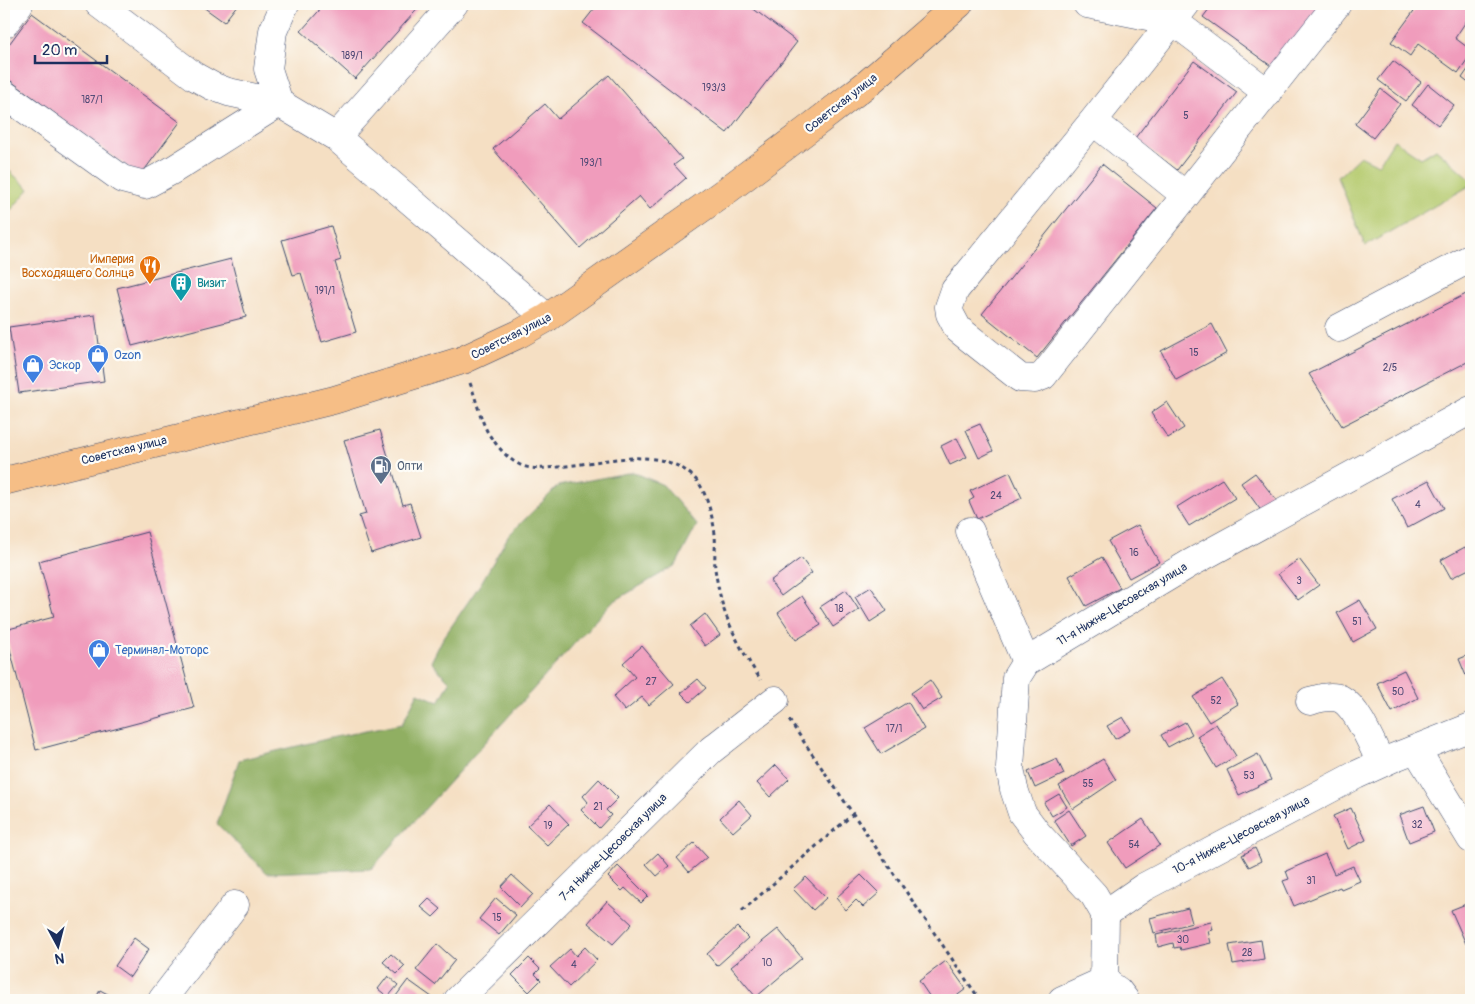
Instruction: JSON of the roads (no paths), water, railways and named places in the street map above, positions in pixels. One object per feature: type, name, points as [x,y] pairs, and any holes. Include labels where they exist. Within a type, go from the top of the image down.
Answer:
[{"type":"main road","name":"Советская улица","points":[[4,481],[123,450],[334,400],[463,360],[519,334],[547,318],[726,192],[868,83],[959,4]]},
{"type":"street","points":[[4,24],[19,4]]},
{"type":"street","points":[[99,4],[194,76],[228,92],[279,103],[336,137],[547,318]]},
{"type":"street","points":[[279,103],[268,69],[273,31],[285,4]]},
{"type":"street","points":[[336,137],[454,4]]},
{"type":"street","points":[[1087,4],[1179,12],[1268,93]]},
{"type":"street","points":[[1179,12],[1093,122],[955,290],[950,300],[950,314],[958,329],[1020,378],[1035,379],[1042,376],[1337,4]]},
{"type":"street","points":[[4,94],[122,180],[145,185],[171,171],[279,103]]},
{"type":"street","points":[[1093,122],[1186,196]]},
{"type":"street","points":[[1339,328],[1471,258]]},
{"type":"street","name":"11-я Нижне-Цесовская улица","points":[[1026,662],[1189,564],[1471,410]]},
{"type":"street","points":[[970,531],[1026,662],[1016,678],[1010,768],[1014,788],[1022,813],[1037,833],[1094,895],[1105,914],[1104,981]]},
{"type":"street","points":[[1310,701],[1325,697],[1335,697],[1343,700],[1356,714],[1381,763]]},
{"type":"street","name":"7-я Нижне-Цесовская улица","points":[[458,1000],[711,750],[775,700]]},
{"type":"street","name":"10-я Нижне-Цесовская улица","points":[[1105,914],[1144,887],[1313,797],[1381,763],[1471,728]]},
{"type":"street","points":[[1416,749],[1471,839]]},
{"type":"street","points":[[162,1000],[235,904]]},
{"type":"street","points":[[1062,1000],[1104,981]]},
{"type":"street","points":[[1104,981],[1118,991],[1125,1000]]},
{"type":"place","name":"Империя Восходящего Солнца","points":[[150,285]]},
{"type":"place","name":"Визит","points":[[181,302]]},
{"type":"place","name":"Ozon","points":[[98,374]]},
{"type":"place","name":"Эскор","points":[[33,384]]},
{"type":"place","name":"Опти","points":[[381,485]]},
{"type":"place","name":"Терминал-Моторс","points":[[99,669]]}]
